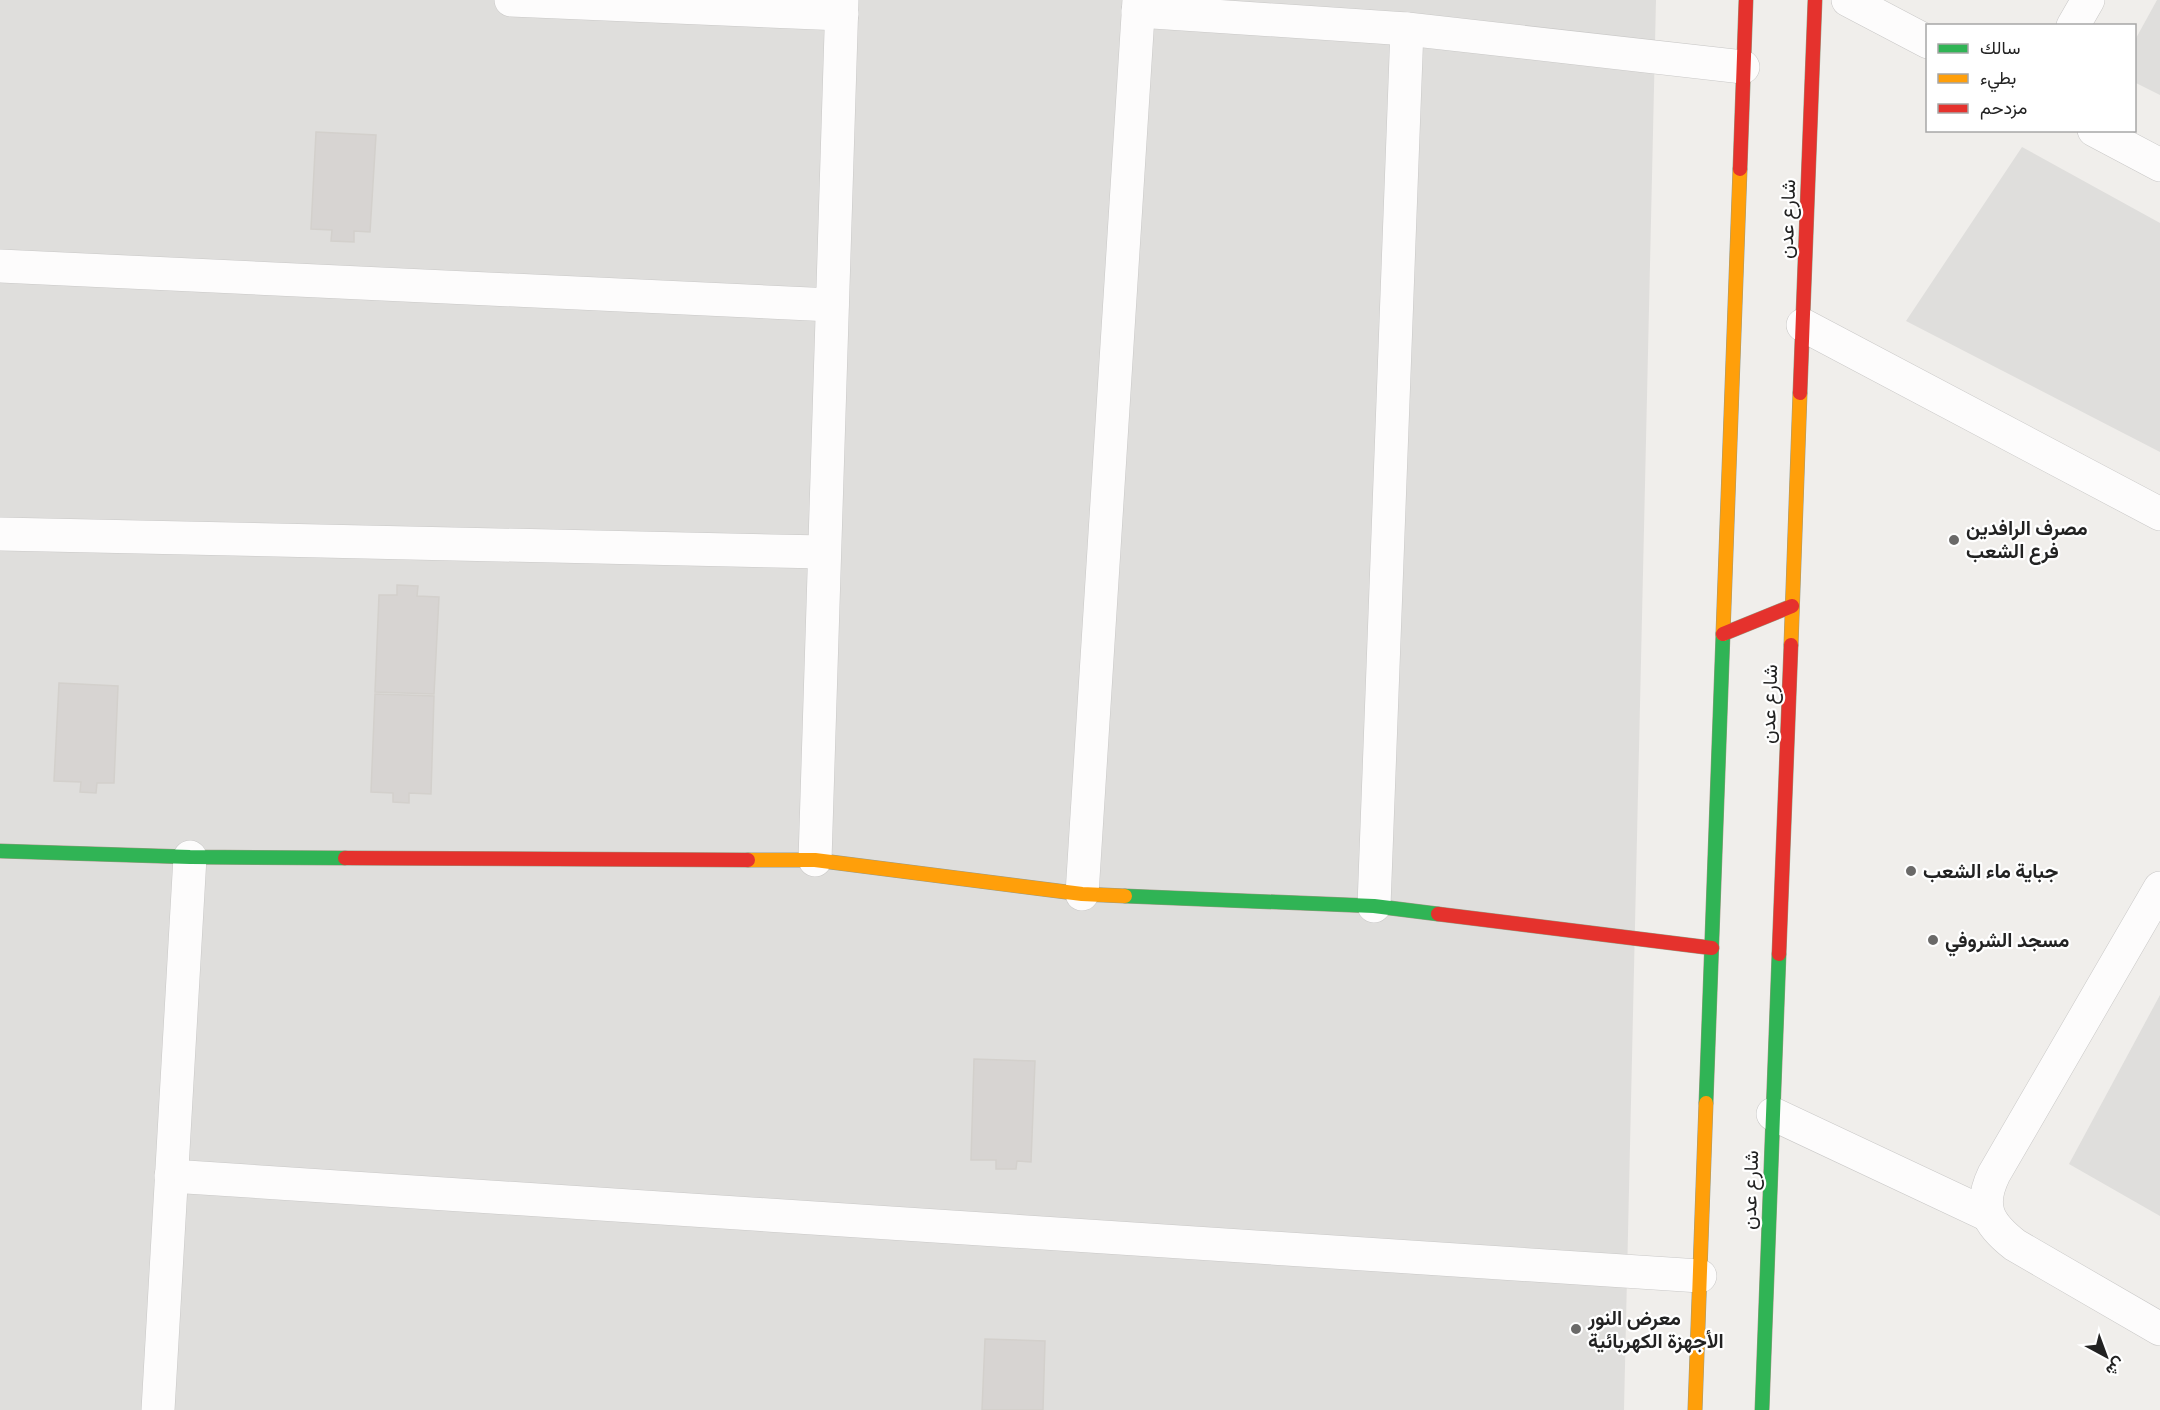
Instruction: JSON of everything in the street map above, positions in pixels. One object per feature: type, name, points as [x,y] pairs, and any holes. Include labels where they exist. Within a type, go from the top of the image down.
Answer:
[{"type":"street","points":[[511,0],[842,7],[814,860]]},
{"type":"street","points":[[1695,1410],[1746,0]]},
{"type":"street","name":"شارع عدن","points":[[1762,1410],[1815,0]]},
{"type":"street","points":[[1848,0],[1926,41]]},
{"type":"street","points":[[2074,24],[2088,0]]},
{"type":"street","points":[[1082,894],[1139,6],[1407,29],[1743,68]]},
{"type":"street","points":[[1374,906],[1407,29]]},
{"type":"street","points":[[2098,132],[2160,165]]},
{"type":"street","points":[[0,266],[832,305]]},
{"type":"street","points":[[1803,325],[2160,514]]},
{"type":"street","points":[[0,534],[824,552]]},
{"type":"street","points":[[1723,634],[1792,606]]},
{"type":"street","points":[[0,851],[190,857],[814,860],[1082,894],[1374,906],[1712,948]]},
{"type":"street","points":[[158,1410],[190,857]]},
{"type":"street","points":[[2160,888],[1988,1187],[1988,1215],[1995,1227],[2015,1245],[2160,1329]]},
{"type":"street","points":[[1773,1114],[1988,1215]]},
{"type":"street","points":[[171,1176],[1700,1276]]},
{"type":"shaded area","points":[[0,0],[1656,0],[1624,1410],[0,1410]]},
{"type":"shaded area","points":[[2157,0],[2160,0],[2160,95],[2136,83],[2136,38]]},
{"type":"shaded area","points":[[2022,147],[2160,223],[2160,452],[1906,321]]},
{"type":"shaded area","points":[[2160,995],[2160,1216],[2069,1164]]},
{"type":"building","points":[[316,132],[376,135],[370,232],[354,231],[354,242],[331,241],[332,230],[311,229]]},
{"type":"building","points":[[397,585],[418,586],[417,596],[439,597],[434,694],[375,692],[379,595],[397,595]]},
{"type":"building","points":[[59,683],[118,686],[114,783],[97,783],[96,793],[80,792],[81,782],[54,781]]},
{"type":"building","points":[[375,694],[434,696],[431,794],[409,793],[409,803],[393,802],[393,793],[371,792]]},
{"type":"building","points":[[974,1059],[1035,1061],[1031,1162],[1017,1161],[1016,1169],[996,1169],[996,1160],[971,1160]]},
{"type":"building","points":[[985,1339],[1045,1341],[1043,1410],[982,1410]]},
{"type":"traffic: fast","points":[[1706,1103],[1723,634]]},
{"type":"traffic: fast","points":[[0,851],[190,857],[345,858]]},
{"type":"traffic: fast","points":[[1125,896],[1374,906],[1438,914]]},
{"type":"traffic: fast","points":[[1762,1410],[1779,954]]},
{"type":"traffic: slow","points":[[1723,634],[1740,169]]},
{"type":"traffic: slow","points":[[1791,645],[1800,393]]},
{"type":"traffic: slow","points":[[748,860],[815,860],[1082,894],[1125,896]]},
{"type":"traffic: slow","points":[[1695,1410],[1706,1103]]},
{"type":"traffic: jam","points":[[1740,169],[1746,0]]},
{"type":"traffic: jam","points":[[1800,393],[1815,0]]},
{"type":"traffic: jam","points":[[1723,634],[1792,606]]},
{"type":"traffic: jam","points":[[1779,954],[1791,645]]},
{"type":"traffic: jam","points":[[345,858],[748,860]]},
{"type":"traffic: jam","points":[[1438,914],[1712,948]]},
{"type":"place","name":"مصرف الرافدين فرع الشعب","points":[[1954,540]]},
{"type":"place","name":"جباية ماء الشعب","points":[[1911,871]]},
{"type":"place","name":"مسجد الشروفي","points":[[1933,940]]},
{"type":"place","name":"معرض النور الأجهزة الكهربائية","points":[[1576,1329]]}]
